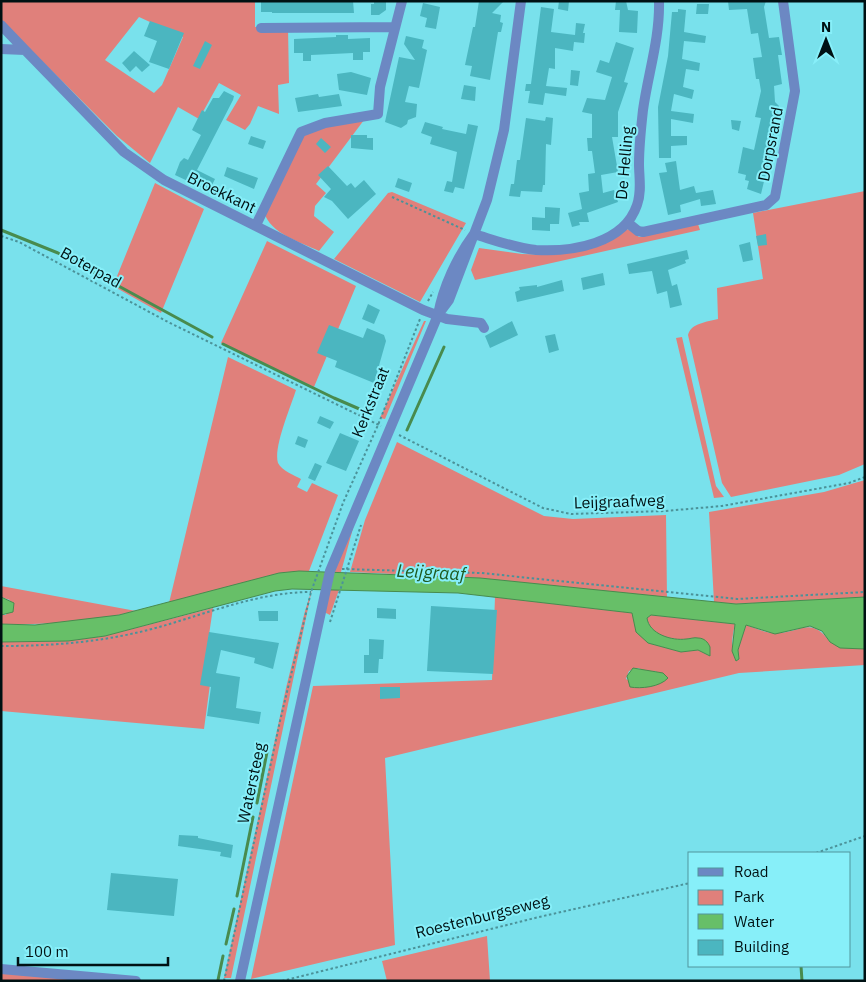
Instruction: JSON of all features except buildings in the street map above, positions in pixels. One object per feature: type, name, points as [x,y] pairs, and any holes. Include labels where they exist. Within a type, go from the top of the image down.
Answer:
[{"type":"street","points":[[256,225],[301,132],[325,123],[378,114],[380,87],[402,1]]},
{"type":"street","name":"Kerkstraat","points":[[324,594],[331,569],[438,315],[440,300],[459,258],[474,234],[487,200],[504,130],[521,1]]},
{"type":"street","name":"De Helling","points":[[474,234],[508,245],[535,250],[559,250],[596,243],[615,234],[628,223],[637,205],[640,187],[639,161],[643,110],[655,46],[659,1]]},
{"type":"street","name":"Dorpsrand","points":[[628,223],[638,231],[643,232],[766,205],[775,198],[795,91],[783,1]]},
{"type":"street","name":"Broekkant","points":[[1,25],[124,152],[164,180],[423,310],[438,315]]},
{"type":"street","points":[[261,28],[395,26]]},
{"type":"street","points":[[1,49],[25,50]]},
{"type":"street","points":[[438,315],[452,320],[481,322],[484,328]]},
{"type":"street","name":"Watersteeg","points":[[240,981],[324,594]]},
{"type":"street","points":[[1,969],[136,981]]},
{"type":"path","points":[[392,197],[474,234]]},
{"type":"path","name":"Boterpad","points":[[1,236],[19,242],[168,322],[378,425]]},
{"type":"path","name":"Kerkstraat","points":[[311,592],[318,568],[378,425],[423,310],[436,286]]},
{"type":"path","name":"Leijgraafweg","points":[[378,425],[543,508],[571,514],[665,511],[722,506],[849,483],[865,477]]},
{"type":"path","points":[[318,568],[481,573],[737,599],[865,592]]},
{"type":"path","points":[[340,593],[347,570]]},
{"type":"path","points":[[1,646],[51,645],[106,640],[151,630],[275,594],[311,592]]},
{"type":"path","name":"Watersteeg","points":[[224,981],[280,722],[311,592]]},
{"type":"path","points":[[819,852],[865,836]]},
{"type":"path","name":"Roestenburgseweg","points":[[282,981],[688,883]]},
{"type":"green space","points":[[1,1],[255,1],[255,27],[288,27],[289,83],[278,85],[279,114],[258,106],[250,124],[245,130],[226,120],[241,95],[219,83],[199,119],[178,107],[150,163],[117,136],[1,20]],"holes":[[[139,17],[183,37],[162,85],[154,93],[105,60]]]},
{"type":"green space","points":[[364,120],[316,184],[326,193],[315,206],[314,216],[334,232],[319,251],[279,232],[267,220],[264,212],[303,128]]},
{"type":"green space","points":[[155,183],[204,209],[161,313],[113,286]]},
{"type":"green space","points":[[865,191],[865,464],[839,475],[731,497],[722,483],[688,335],[696,325],[718,319],[717,288],[763,279],[753,213]]},
{"type":"green space","points":[[392,192],[466,223],[420,302],[334,259],[388,193]]},
{"type":"green space","points":[[698,224],[700,230],[475,280],[471,270],[479,248],[522,254],[552,255],[625,229],[631,230],[639,237]]},
{"type":"green space","points":[[267,241],[356,286],[314,387],[221,343]]},
{"type":"green space","points":[[424,321],[426,321],[385,419],[380,418]]},
{"type":"green space","points":[[682,337],[716,486],[724,497],[714,498],[676,338]]},
{"type":"green space","points":[[228,357],[296,390],[280,438],[277,456],[278,463],[285,471],[301,479],[297,487],[307,492],[312,483],[338,495],[309,571],[279,573],[169,603]]},
{"type":"green space","points":[[397,442],[544,516],[573,519],[666,515],[667,598],[480,578],[350,572],[365,520]]},
{"type":"green space","points":[[865,480],[865,597],[736,604],[714,602],[709,512],[824,492]]},
{"type":"green space","points":[[355,521],[341,572],[334,572]]},
{"type":"green space","points":[[1,586],[136,611],[103,618],[69,622],[1,624],[1,615],[6,615],[10,600],[1,597]]},
{"type":"green space","points":[[312,589],[231,978],[224,978],[286,688]]},
{"type":"green space","points":[[330,589],[339,590],[330,615],[326,613],[325,609]]},
{"type":"green space","points":[[495,597],[633,613],[634,622],[648,643],[681,652],[698,650],[710,656],[693,638],[679,639],[659,634],[653,630],[647,618],[651,615],[735,624],[732,642],[736,661],[739,659],[738,650],[746,625],[773,633],[811,627],[817,629],[830,642],[865,649],[865,665],[739,673],[385,758],[395,945],[251,979],[313,686],[492,680]],"holes":[[[638,668],[647,672],[656,671],[656,685],[645,687],[626,679],[629,671]]]},
{"type":"green space","points":[[213,608],[203,675],[211,677],[204,729],[1,711],[1,642],[68,641],[105,636]]},
{"type":"green space","points":[[487,936],[490,981],[387,981],[382,961]]},
{"type":"green space","points":[[1,973],[87,981],[1,981]]},
{"type":"water","points":[[299,571],[480,578],[736,604],[865,597],[865,649],[840,648],[830,642],[822,631],[810,626],[775,634],[746,625],[738,650],[739,659],[736,661],[732,651],[735,624],[651,615],[647,618],[652,628],[662,635],[674,639],[700,638],[704,640],[710,647],[710,656],[698,650],[681,652],[648,643],[636,632],[632,613],[458,593],[292,589],[275,591],[105,636],[68,641],[1,642],[1,624],[35,625],[119,615],[279,573]]},
{"type":"water","points":[[1,597],[14,603],[13,612],[1,615]]},
{"type":"water","points":[[633,668],[663,673],[668,678],[650,687],[630,687],[627,676]]},
{"type":"waterway","points":[[1,230],[58,253],[212,337]]},
{"type":"waterway","points":[[223,344],[371,414]]},
{"type":"waterway","points":[[407,430],[444,347]]},
{"type":"waterway","points":[[257,803],[267,752]]},
{"type":"waterway","points":[[237,896],[253,817]]},
{"type":"waterway","points":[[226,944],[234,909]]},
{"type":"waterway","points":[[218,980],[223,956]]},
{"type":"waterway","points":[[801,967],[802,981]]},
{"type":"water label","name":"Leijgraaf","points":[[431,572]]}]
